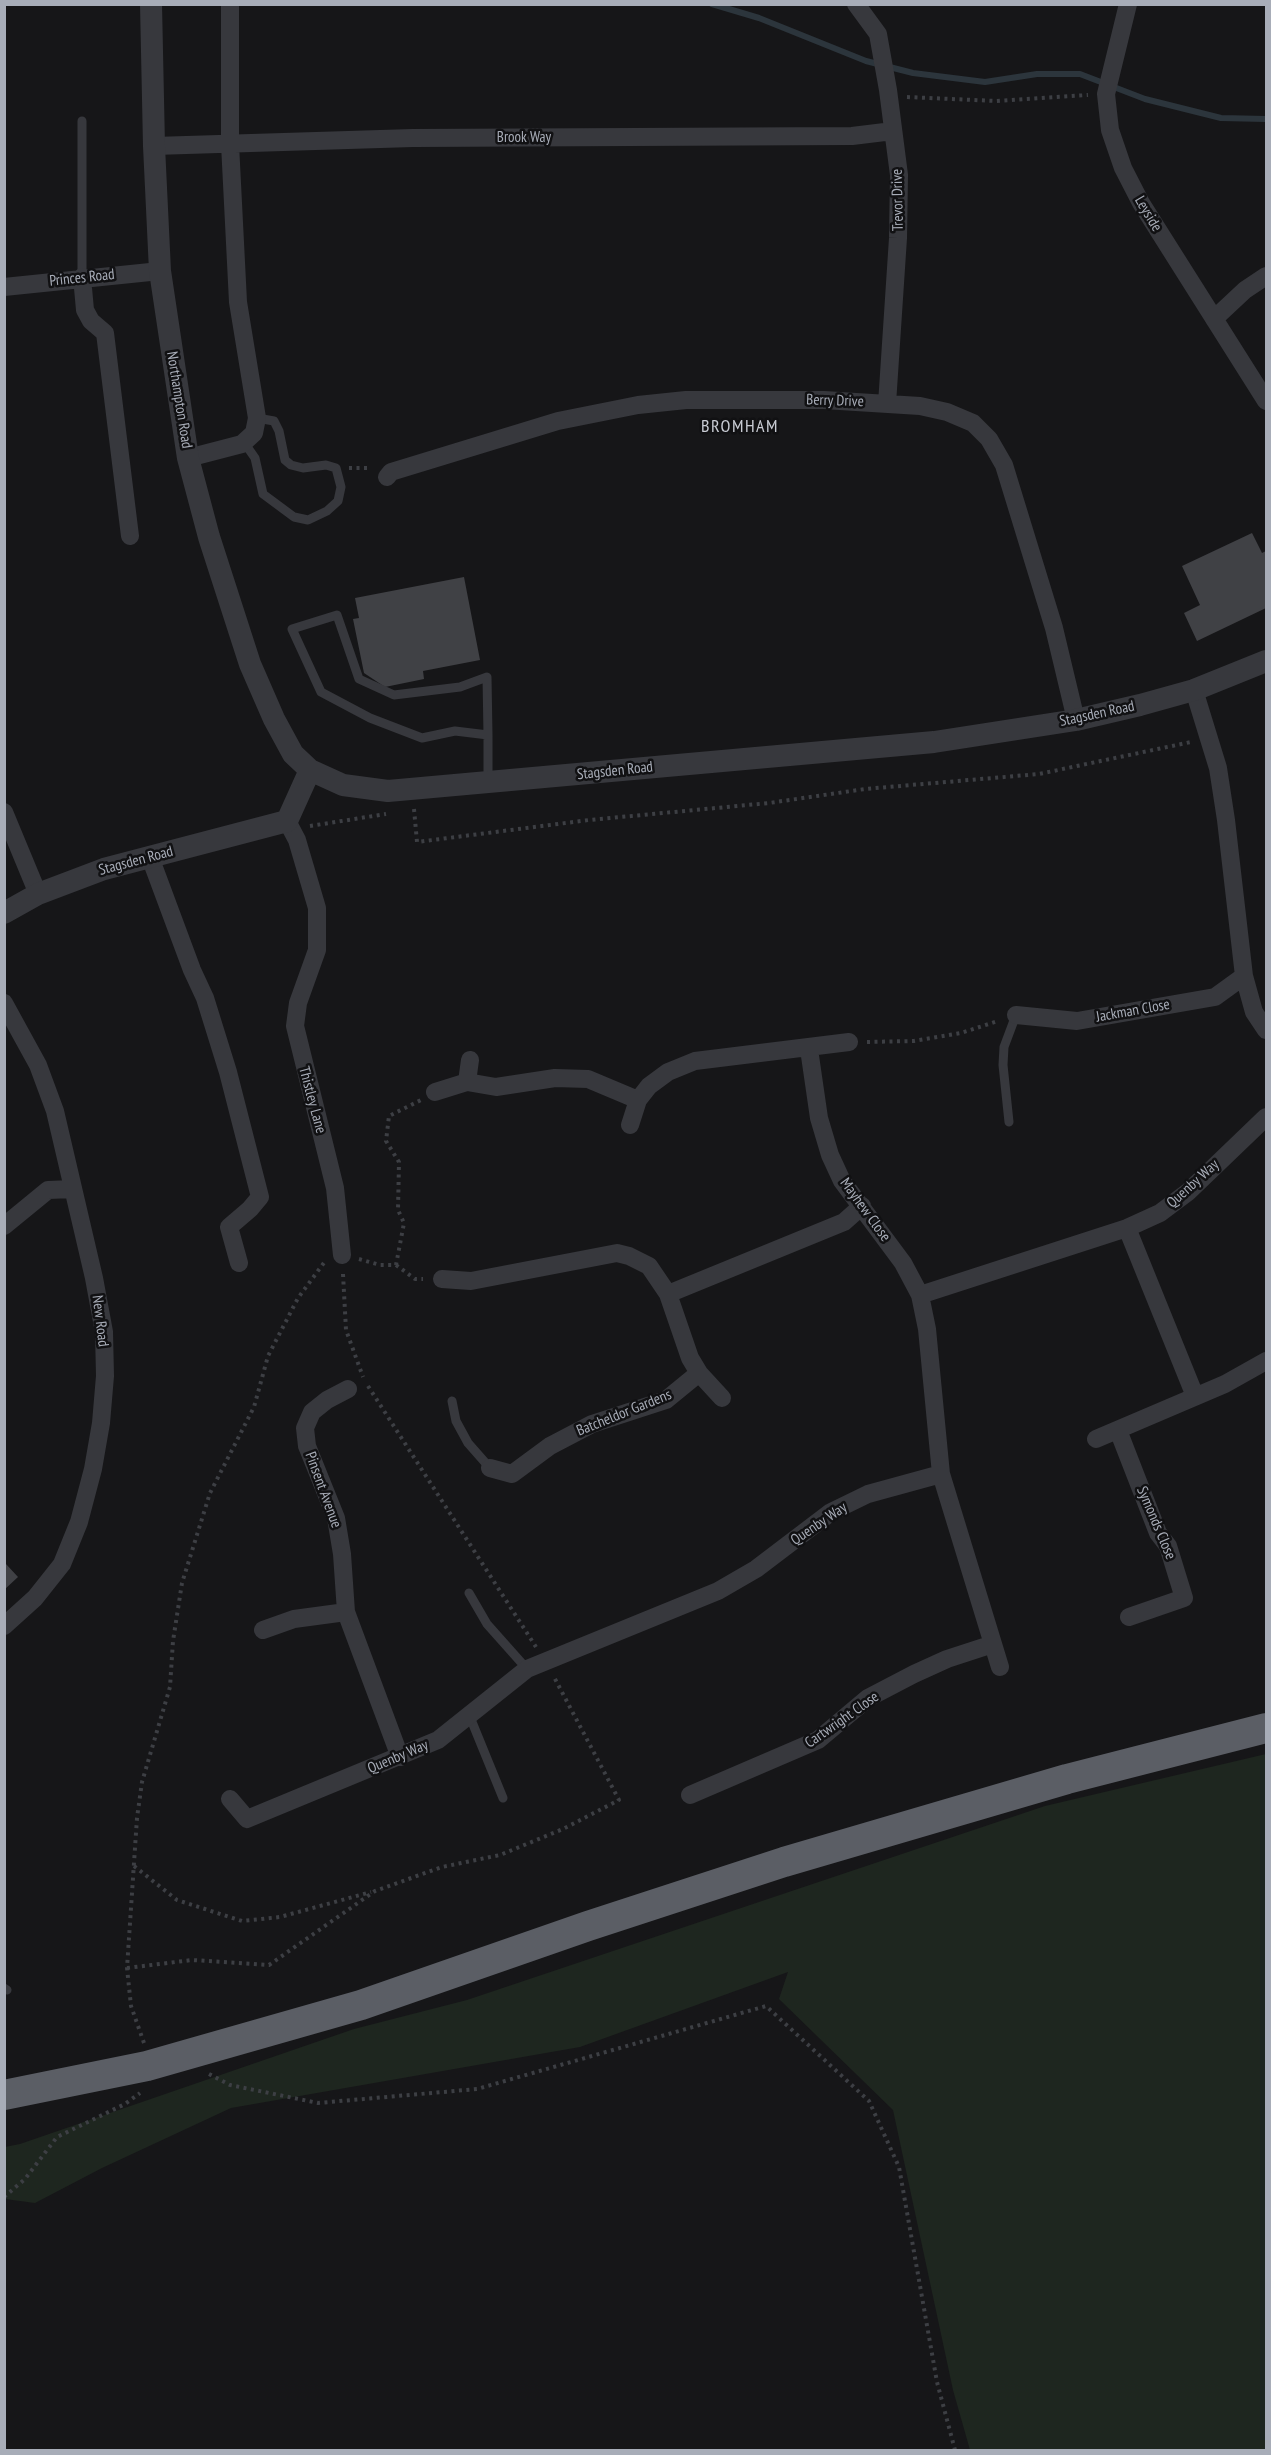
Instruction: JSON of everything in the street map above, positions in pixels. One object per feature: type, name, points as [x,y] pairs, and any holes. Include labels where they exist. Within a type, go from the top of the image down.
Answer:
[{"type":"highway","points":[[4,2095],[147,2066],[361,2005],[588,1926],[784,1862],[1067,1779],[1266,1728]]},
{"type":"street","name":"Northampton Road","points":[[151,4],[160,271],[188,458],[209,537],[249,664],[288,746],[310,770]]},
{"type":"street","points":[[188,458],[242,444],[254,434],[257,418],[238,302],[230,144],[230,4]]},
{"type":"street","name":"Trevor Drive","points":[[856,4],[878,34],[899,175],[898,238],[887,404]]},
{"type":"street","name":"Leyside","points":[[1128,4],[1106,94],[1110,130],[1124,168],[1141,203],[1266,401]]},
{"type":"street","name":"Brook Way","points":[[154,146],[413,138],[852,136],[893,131]]},
{"type":"street","name":"Princes Road","points":[[4,287],[160,271]]},
{"type":"street","points":[[1214,319],[1245,290],[1266,276]]},
{"type":"street","points":[[82,278],[85,310],[91,321],[105,333],[130,536]]},
{"type":"street","name":"Berry Drive","points":[[389,475],[558,421],[638,405],[686,400],[824,400],[920,406],[947,412],[973,423],[989,439],[1004,465],[1054,628],[1076,720]]},
{"type":"street","name":"Stagsden Road","points":[[310,770],[343,785],[388,791],[934,742],[1076,720],[1194,690],[1266,661]]},
{"type":"street","points":[[1194,690],[1218,768],[1244,976],[1254,1012],[1266,1030]]},
{"type":"street","points":[[287,821],[310,770]]},
{"type":"street","points":[[4,812],[38,894]]},
{"type":"street","name":"Stagsden Road","points":[[4,913],[38,894],[104,869],[287,821]]},
{"type":"street","name":"Thistley Lane","points":[[287,821],[297,840],[317,908],[317,950],[298,1003],[295,1026],[335,1188],[342,1255]]},
{"type":"street","points":[[150,857],[192,970],[206,998],[228,1072],[260,1197],[229,1227],[239,1263]]},
{"type":"street","name":"Jackman Close","points":[[1016,1015],[1077,1021],[1215,997],[1244,976]]},
{"type":"street","name":"New Road","points":[[4,1003],[38,1065],[55,1111],[104,1332],[105,1376],[101,1423],[93,1469],[79,1522],[62,1564],[35,1598],[4,1626]]},
{"type":"street","points":[[630,1125],[638,1100],[649,1086],[668,1072],[695,1061],[809,1049],[849,1042]]},
{"type":"street","name":"Mayhew Close","points":[[809,1049],[819,1118],[830,1155],[842,1181],[903,1263],[920,1295]]},
{"type":"street","points":[[467,1082],[470,1059]]},
{"type":"street","points":[[435,1092],[467,1082],[496,1087],[555,1078],[588,1079],[638,1100]]},
{"type":"street","name":"Quenby Way","points":[[920,1295],[1127,1228],[1160,1213],[1188,1192],[1266,1117]]},
{"type":"street","points":[[4,1226],[48,1190],[73,1189]]},
{"type":"street","points":[[668,1294],[844,1222],[862,1206]]},
{"type":"street","points":[[1127,1228],[1196,1396]]},
{"type":"street","points":[[442,1279],[471,1281],[616,1253],[629,1256],[649,1266],[668,1294],[690,1358],[699,1373],[722,1398]]},
{"type":"street","points":[[920,1295],[927,1329],[941,1474],[1000,1667]]},
{"type":"street","points":[[1096,1439],[1225,1384],[1266,1361]]},
{"type":"street","name":"Batcheldor Gardens","points":[[490,1468],[512,1474],[570,1435],[592,1424],[666,1400],[699,1373]]},
{"type":"street","name":"Pinsent Avenue","points":[[348,1389],[327,1400],[312,1412],[305,1428],[307,1446],[336,1518],[342,1554],[346,1612],[400,1757]]},
{"type":"street","name":"Symonds Close","points":[[1118,1430],[1158,1533],[1168,1546],[1184,1598],[1129,1617]]},
{"type":"street","name":"Quenby Way","points":[[230,1799],[247,1819],[438,1740],[470,1717],[527,1669],[718,1591],[756,1569],[831,1512],[868,1494],[941,1474]]},
{"type":"street","points":[[263,1630],[294,1619],[346,1612]]},
{"type":"street","name":"Cartwright Close","points":[[690,1796],[818,1740],[868,1698],[914,1674],[947,1659],[993,1644]]},
{"type":"lane","points":[[82,121],[82,278]]},
{"type":"lane","points":[[242,444],[255,458],[263,494],[294,518],[308,519],[327,511],[338,501],[341,487],[336,468],[326,465],[303,468],[291,465],[285,460],[279,431],[274,421],[257,418]]},
{"type":"lane","points":[[488,735],[455,731],[422,738],[370,718],[321,692],[292,629],[337,615],[359,679],[394,695],[460,687],[487,677],[488,735],[488,783]]},
{"type":"lane","points":[[1009,1122],[1004,1056],[1008,1031],[1016,1015]]},
{"type":"lane","name":"Batcheldor Gardens","points":[[452,1401],[456,1421],[468,1443],[490,1468]]},
{"type":"lane","points":[[469,1593],[487,1624],[527,1669]]},
{"type":"lane","points":[[470,1717],[503,1798]]},
{"type":"path","points":[[888,93],[996,101],[1106,94]]},
{"type":"path","points":[[336,468],[365,467],[389,475]]},
{"type":"path","points":[[403,811],[414,809],[417,842],[589,820],[769,803],[866,789],[1039,774],[1209,739]]},
{"type":"path","points":[[287,821],[305,827],[392,813]]},
{"type":"path","points":[[849,1042],[914,1041],[961,1033],[1016,1015]]},
{"type":"path","points":[[396,1265],[405,1223],[398,1210],[399,1162],[386,1141],[389,1116],[435,1092]]},
{"type":"path","points":[[134,1866],[177,1900],[242,1921],[280,1917],[375,1891],[442,1867],[500,1855],[563,1829],[619,1800],[545,1661],[366,1383],[346,1330],[342,1255]]},
{"type":"path","points":[[4,2197],[25,2179],[57,2137],[125,2104],[138,2095],[148,2075],[144,2040],[131,2006],[127,1968],[142,1782],[170,1687],[173,1641],[182,1583],[210,1493],[254,1407],[268,1356],[298,1298],[327,1258],[342,1255],[380,1265],[396,1265],[415,1279],[442,1279]]},
{"type":"path","points":[[127,1968],[192,1960],[269,1965],[375,1891]]},
{"type":"path","points":[[177,2057],[230,2085],[318,2103],[477,2090],[766,2006],[868,2101],[900,2167],[937,2382],[955,2451]]},
{"type":"shaded area","points":[[1266,1754],[1266,2450],[970,2450],[953,2390],[893,2110],[779,1999],[788,1972],[580,2047],[231,2108],[102,2168],[35,2203],[5,2199],[5,2147],[20,2144],[354,2029],[467,2000],[1045,1806]]},
{"type":"building","points":[[1252,533],[1262,553],[1266,551],[1266,608],[1197,641],[1184,613],[1200,605],[1182,566]]},
{"type":"building","points":[[464,577],[480,660],[423,671],[424,679],[385,687],[364,673],[353,619],[359,618],[355,598]]},
{"type":"building","points":[[6,1564],[18,1577],[4,1590],[4,1565]]},
{"type":"waterway","points":[[712,4],[759,18],[866,61],[913,73],[985,82],[1037,74],[1080,74],[1145,99],[1221,118],[1266,119]]},
{"type":"district","name":"BROMHAM","points":[[740,427]]}]
